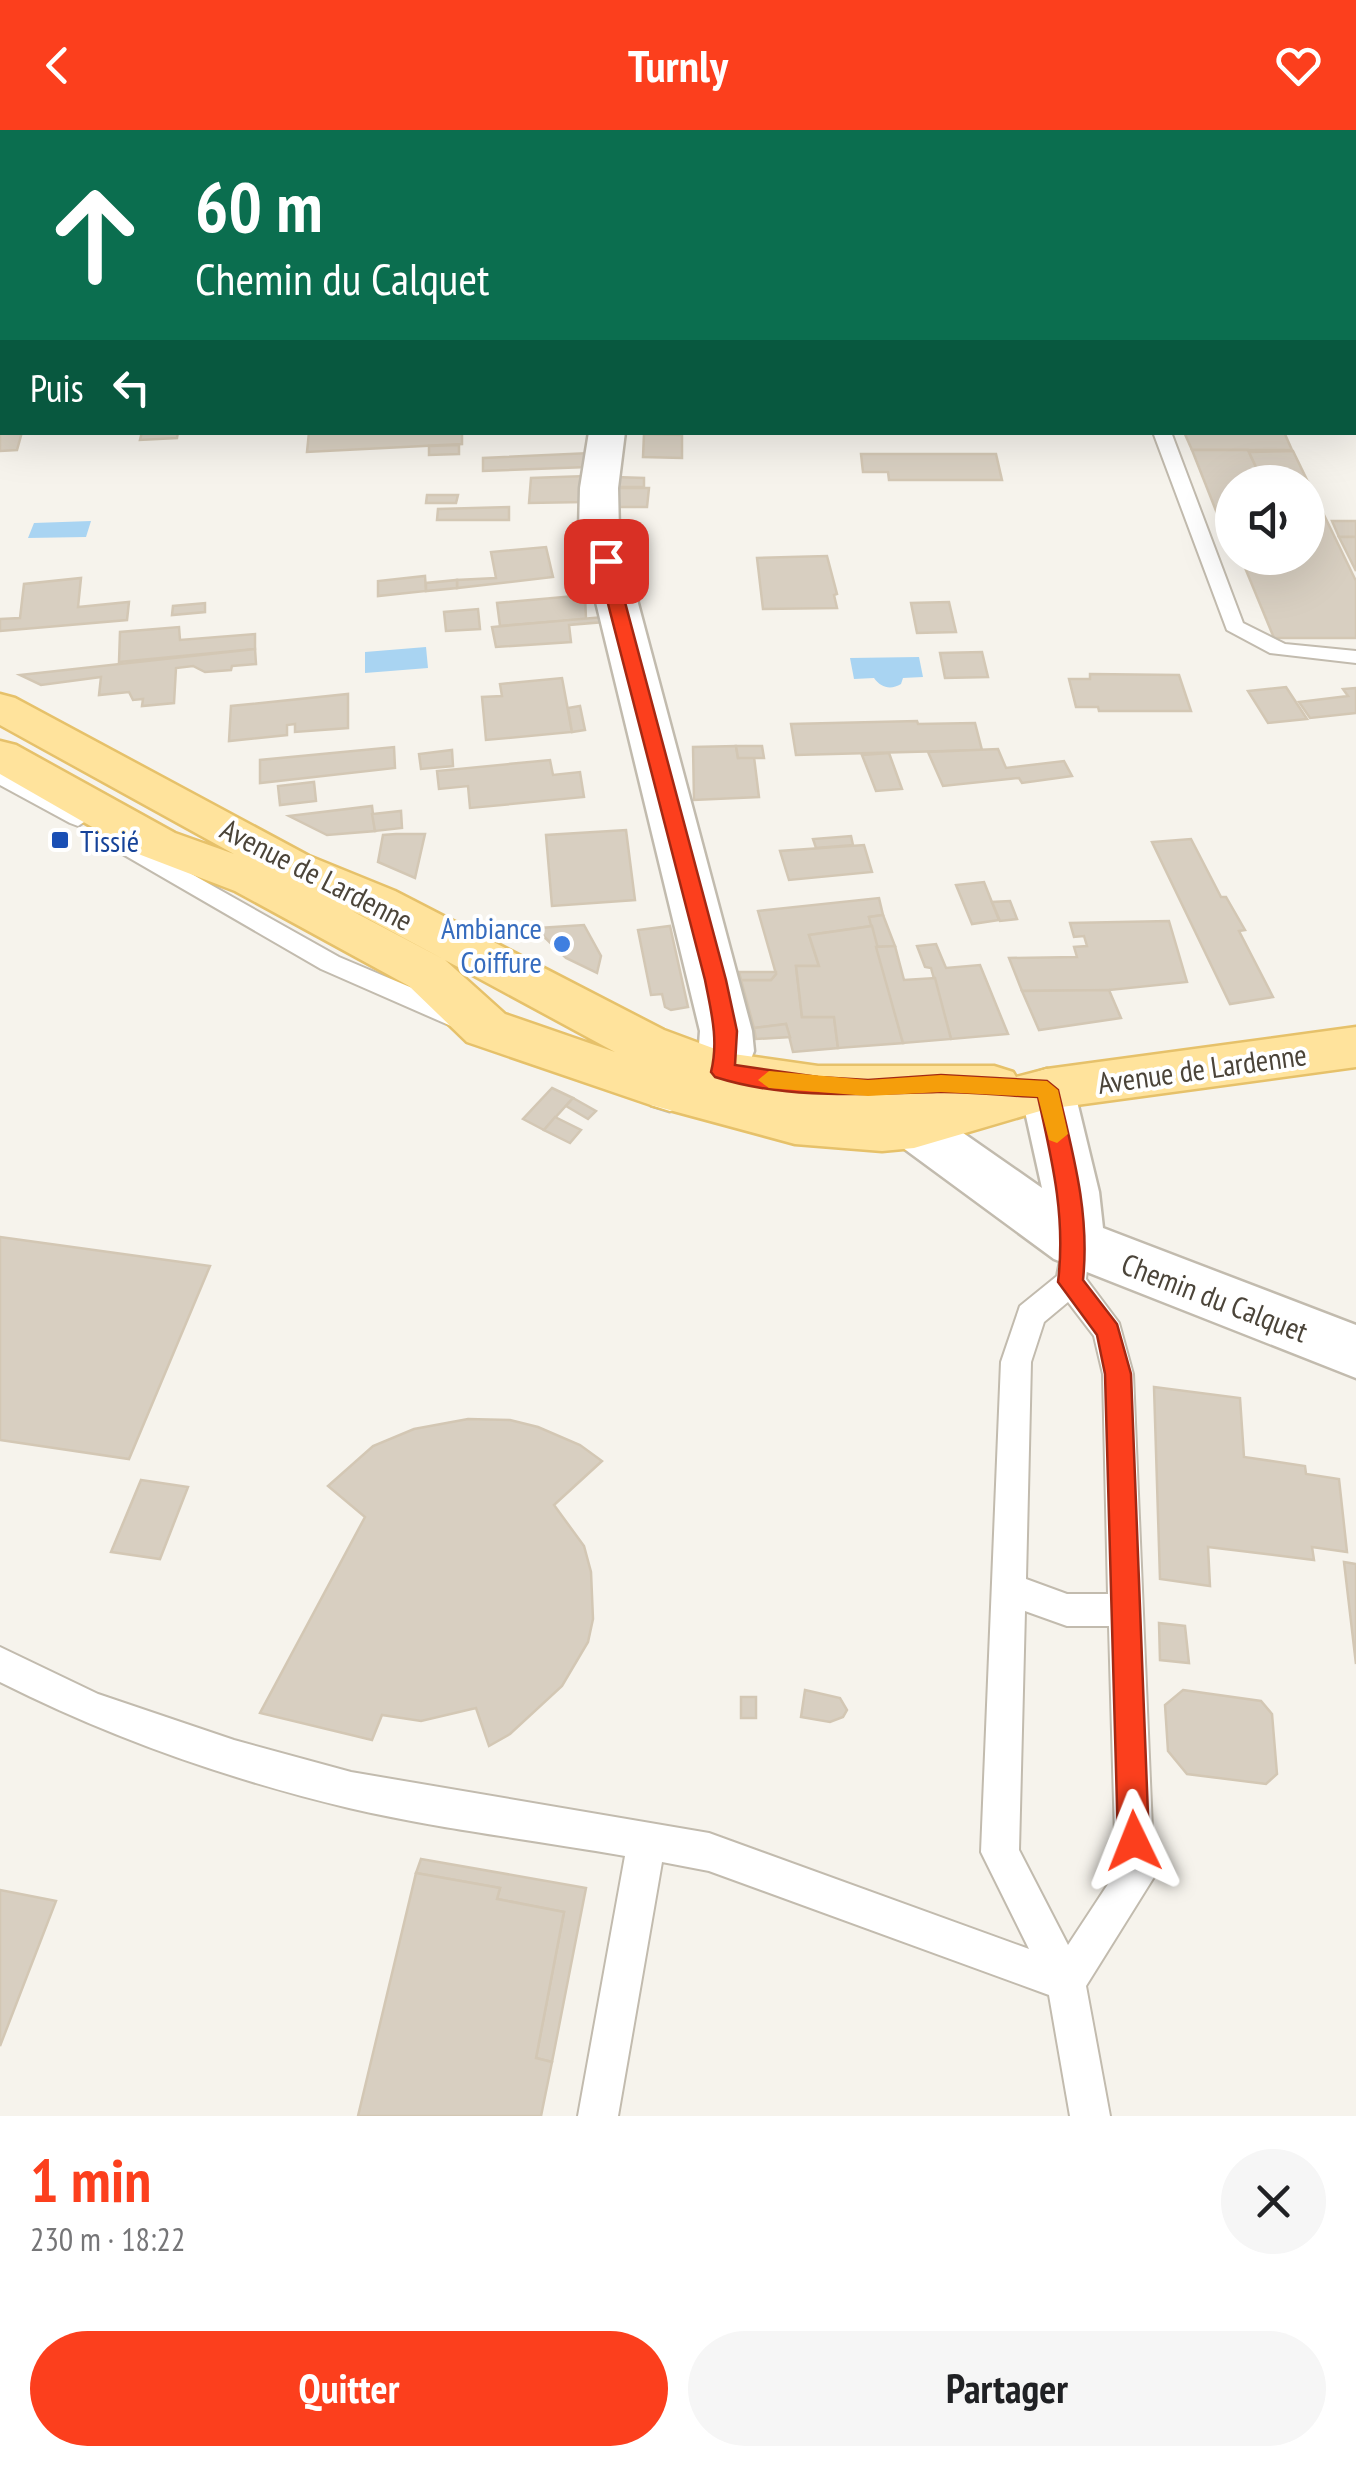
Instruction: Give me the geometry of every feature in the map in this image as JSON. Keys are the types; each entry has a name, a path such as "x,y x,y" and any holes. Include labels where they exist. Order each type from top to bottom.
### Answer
{"main road":[{"name":"Avenue de Lardenne","path":"0,707 292,867 378,903 645,1044 722,1072 818,1086 941,1084 1047,1090"},
{"name":"Avenue de Lardenne","path":"0,756 158,844 252,879 427,973 486,1028 670,1091 814,1126 882,1130 914,1127 1047,1090 1356,1047"}],"street":[{"path":"608,435 599,488 599,532 618,620 726,1031 722,1072 670,1091"},
{"path":"1047,1090 1071,1192 1073,1262"},
{"name":"Chemin du Calquet","path":"914,1127 1073,1262 1356,1352"}],"lane":[{"path":"1163,435 1234,626 1279,652 1356,657"},
{"name":"Avenue de Lardenne","path":"0,776 330,963 430,1009 486,1028"},
{"path":"1066,1982 1135,1876 1118,1374 1108,1332 1073,1262 1031,1315 1016,1362 1000,1852 1066,1982 1090,2116"},
{"path":"1008,1589 1067,1610 1126,1610"},
{"path":"0,1664 92,1709 234,1758 318,1781 709,1852 1066,1982"},
{"path":"598,2116 647,1840"}],"water":[{"path":"91,521 86,537 28,538 34,523"},
{"path":"426,647 428,668 365,673 365,652"},
{"path":"919,657 923,677 903,678 901,684 890,687 874,678 854,679 850,658"}],"building":[{"path":"0,435 21,435 17,450 0,451"},
{"path":"141,435 178,435 177,438 140,440"},
{"path":"309,435 462,435 462,444 307,452"},
{"path":"644,435 682,435 682,458 643,457"},
{"path":"1185,435 1285,435 1292,450 1192,450"},
{"path":"459,445 459,454 429,455 429,446"},
{"path":"1192,450 1248,450 1255,465 1215,465 1215,508"},
{"path":"1293,451 1300,465 1255,465 1249,452"},
{"path":"590,453 587,467 483,471 483,458"},
{"path":"861,454 996,454 1002,480 889,480 888,472 863,472"},
{"path":"586,476 584,502 529,503 531,478"},
{"path":"615,477 644,478 644,487 612,487"},
{"path":"612,488 649,488 647,507 615,507"},
{"path":"427,495 458,495 456,503 426,503"},
{"path":"509,507 509,520 437,520 438,509"},
{"path":"1325,517 1356,581 1356,638 1274,638 1248,575 1325,575"},
{"path":"1332,521 1356,521 1356,537 1339,537"},
{"path":"1339,537 1356,537 1356,571"},
{"path":"546,547 553,577 457,588 457,580 496,578 491,552"},
{"path":"827,556 837,608 763,609 757,558"},
{"path":"425,576 426,591 378,596 378,581"},
{"path":"81,578 78,607 129,602 127,620 0,631 0,619 20,618 24,584"},
{"path":"457,580 457,588 426,591 426,583"},
{"path":"585,595 586,619 500,626 497,603"},
{"path":"949,602 956,632 917,633 911,603"},
{"path":"205,603 205,612 172,615 173,606"},
{"path":"478,609 480,629 446,631 444,612"},
{"path":"603,617 604,622 569,625 571,642 496,647 492,627"},
{"path":"179,627 180,640 255,634 255,649 119,662 120,632"},
{"path":"255,649 256,664 205,672 193,666 176,668 174,703 142,706 143,699 133,700 129,692 99,695 101,677 41,685 20,675"},
{"path":"982,652 988,677 945,678 940,653"},
{"path":"1090,674 1179,675 1191,711 1099,711 1098,707 1076,707 1069,679 1090,679"},
{"path":"562,678 572,732 486,740 482,697 502,696 500,684"},
{"path":"1286,687 1307,719 1268,723 1248,691"},
{"path":"1356,688 1356,713 1310,718 1299,702 1348,696 1343,689"},
{"path":"348,694 348,728 295,732 295,724 287,725 287,735 229,741 231,706"},
{"path":"580,706 585,730 572,732 568,708"},
{"path":"975,723 982,750 796,755 791,724"},
{"path":"736,746 738,758 754,757 759,797 694,800 693,747"},
{"path":"736,746 762,746 764,758 738,758"},
{"path":"394,747 395,768 260,783 260,760"},
{"path":"998,749 1006,768 1064,761 1072,776 1022,783 1019,778 943,786 928,752"},
{"path":"452,750 453,766 421,769 419,754"},
{"path":"889,753 902,789 876,791 862,755"},
{"path":"550,760 553,775 580,772 584,797 470,808 468,786 439,789 437,771"},
{"path":"314,782 316,801 280,805 278,786"},
{"path":"372,806 375,831 327,835 289,816"},
{"path":"401,811 402,828 375,831 372,814"},
{"path":"626,830 635,900 552,906 546,835"},
{"path":"425,834 415,878 378,862 383,835"},
{"path":"851,836 853,845 816,848 813,839"},
{"path":"1191,839 1221,897 1226,897 1245,930 1239,931 1273,997 1230,1004 1152,842"},
{"path":"864,845 872,872 789,880 780,851"},
{"path":"984,882 999,920 972,924 956,885"},
{"path":"879,898 883,915 869,917 872,926 809,935 819,966 796,966 802,1017 834,1017 838,1048 793,1052 786,1024 754,1028 741,980 771,980 776,974 758,911"},
{"path":"1010,901 1017,919 1000,921 992,902"},
{"path":"883,915 895,946 876,947 869,917"},
{"path":"1169,921 1187,982 1109,990 1022,991 1009,958 1077,957 1074,947 1087,946 1084,936 1074,937 1070,923"},
{"path":"584,925 601,956 597,973 566,958 539,932 539,928"},
{"path":"670,926 688,1007 671,1010 665,1007 662,994 651,995 638,930"},
{"path":"872,926 903,1043 838,1048 834,1017 802,1017 796,966 819,966 809,935"},
{"path":"936,944 946,968 980,965 1008,1034 951,1039 931,968 925,967 917,946"},
{"path":"895,946 904,980 935,978 951,1039 903,1043 876,947"},
{"path":"739,972 776,974 771,980 741,980"},
{"path":"1109,990 1121,1018 1039,1030 1022,991"},
{"path":"786,1024 790,1037 756,1039 754,1028"},
{"path":"552,1088 573,1098 544,1130 523,1119"},
{"path":"573,1098 596,1111 588,1119 566,1106"},
{"path":"555,1117 581,1130 570,1143 544,1130"},
{"path":"0,1237 210,1266 129,1459 0,1440"},
{"path":"1154,1387 1240,1398 1244,1457 1305,1466 1306,1474 1339,1479 1347,1552 1312,1547 1314,1560 1208,1547 1210,1586 1160,1579"},
{"path":"468,1419 510,1420 538,1427 580,1445 602,1461 554,1505 584,1546 591,1572 593,1619 588,1642 562,1686 510,1734 489,1746 476,1708 421,1721 382,1715 372,1740 260,1713 365,1517 328,1486 373,1446 414,1429"},
{"path":"141,1480 188,1487 160,1559 111,1552"},
{"path":"1344,1562 1356,1564 1356,1664"},
{"path":"1159,1623 1185,1626 1189,1663 1160,1660"},
{"path":"805,1690 840,1698 847,1710 843,1717 830,1722 801,1717"},
{"path":"1183,1690 1261,1701 1272,1714 1277,1774 1266,1784 1187,1774 1168,1751 1165,1705"},
{"path":"741,1697 756,1697 756,1718 741,1718"},
{"path":"421,1859 586,1888 552,2062 536,2058 564,1912 497,1899 500,1888 416,1873"},
{"path":"416,1873 500,1888 497,1899 564,1912 536,2058 552,2062 541,2116 358,2116"},
{"path":"0,1890 56,1901 0,2046"}],"slow traffic":[{"path":"769,1080 868,1088 941,1084 1047,1090 1057,1134"}],"place":[{"name":"Tissié","path":"60,840"},
{"name":"Ambiance Coiffure","path":"562,944"}],"route":[{"path":"606,561 618,620 715,980 726,1031 722,1072 818,1086 941,1084 1047,1090 1071,1192 1075,1242 1070,1282 1108,1332 1118,1374 1134,1841"}]}
